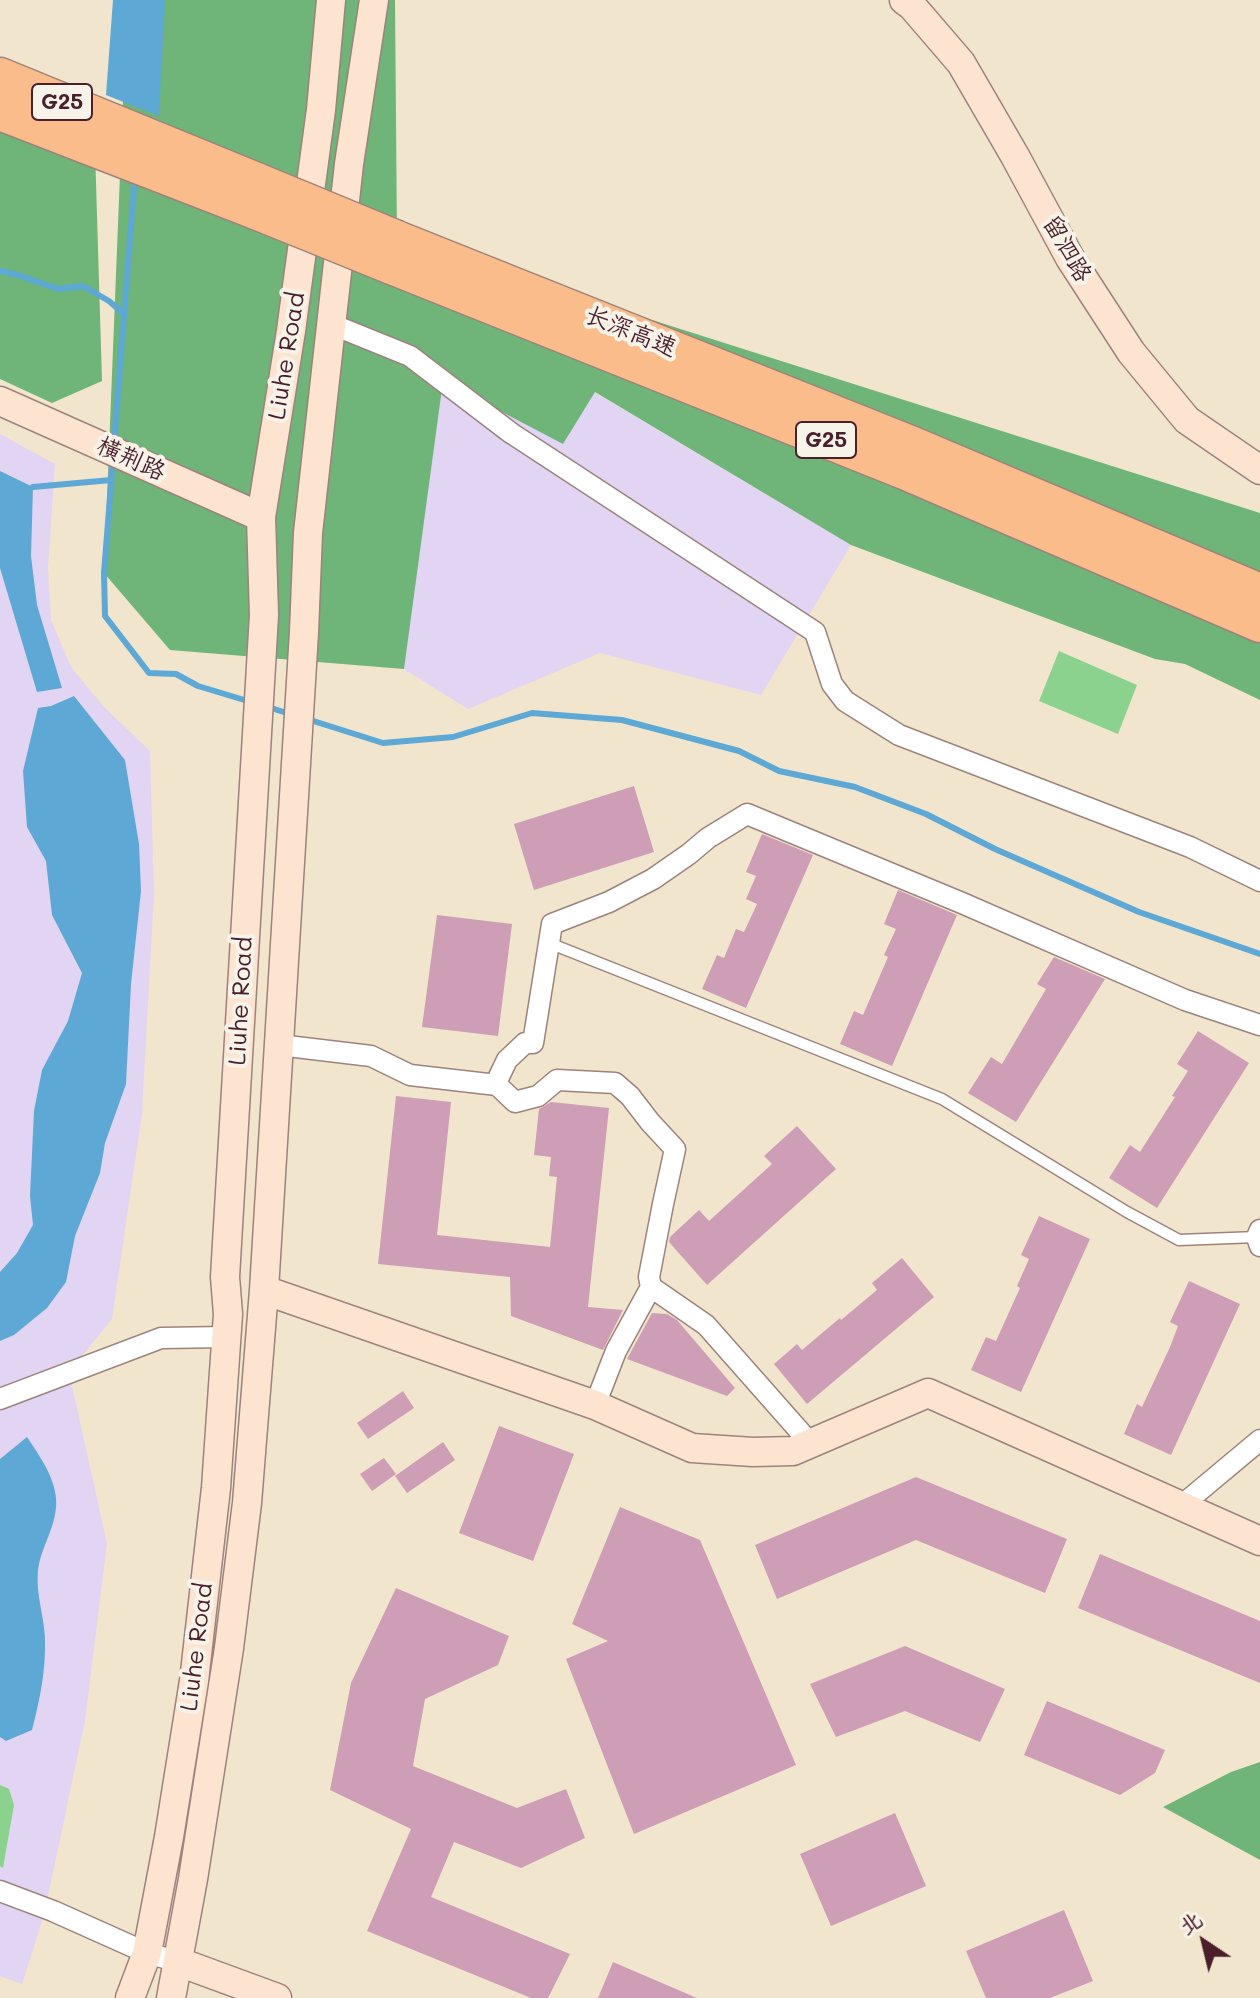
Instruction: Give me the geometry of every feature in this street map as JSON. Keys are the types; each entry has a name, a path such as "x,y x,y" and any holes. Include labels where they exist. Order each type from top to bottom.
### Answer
{"highway":[{"name":"长深高速","path":"0,76 136,148 393,252 1260,624"},
{"name":"长深高速","path":"0,112 136,148"},
{"name":"长深高速","path":"393,252 913,445 1260,592"}],"main road":[{"name":"Liuhe Road","path":"130,1998 147,1953 169,1837 194,1681 216,1488 228,1314 225,1277 264,615 261,517 291,331 321,110 331,0"},
{"name":"Liuhe Road","path":"171,1998 229,1648 247,1503 264,1290 308,533 349,164 374,0"},
{"name":"留泗路","path":"904,0 961,63 1070,258 1131,352 1187,420 1259,467"},
{"name":"横荆路","path":"0,401 261,517"},
{"path":"264,1290 595,1405 692,1448 793,1451 928,1393 1260,1541"},
{"path":"179,1962 277,1998"}],"street":[{"path":"331,324 410,356 511,433 815,632 832,684 845,701 899,735 1190,847 1260,881"},
{"path":"495,1085 507,1060 525,1043 533,1043 552,924 609,902 653,879 708,838 747,814 1185,1000 1260,1025"},
{"path":"279,1045 371,1056 410,1075 495,1085 515,1102 538,1096 557,1080 615,1083 630,1096 675,1149 649,1277 651,1287 616,1351 595,1405"},
{"path":"651,1287 706,1325 811,1444"},
{"path":"0,1399 161,1338 226,1337"},
{"path":"1181,1506 1260,1440"},
{"path":"0,1891 147,1953 179,1962"}],"lane":[{"path":"549,943 942,1099 1127,1212 1179,1240 1259,1238"}],"shaded area":[{"path":"435,367 594,392 851,545 761,695 600,653 468,709 404,669"},
{"path":"0,434 55,464 48,567 51,620 71,667 103,706 150,751 154,894 142,1114 112,1319 69,1372 107,1543 85,1721 44,1915 22,1984 0,1976"}],"green space":[{"path":"127,0 395,0 397,239 1260,513 1260,700 1185,664 1155,659 851,545 595,392 563,444 443,381 404,669 170,650 104,573"},
{"path":"0,100 95,149 102,381 52,403 0,379"},
{"path":"1059,651 1137,685 1118,734 1039,701"},
{"path":"1260,1762 1260,1860 1163,1807 1231,1772"},
{"path":"0,1785 9,1789 14,1805 3,1868 0,1866"}],"water":[{"path":"113,0 165,0 159,116 106,95"},
{"path":"0,471 33,487 31,556 37,605 62,688 37,692 0,568"},
{"path":"74,696 125,760 139,844 141,891 131,984 126,1084 105,1143 100,1173 75,1236 66,1282 47,1308 14,1335 0,1341 0,1272 17,1253 33,1225 30,1196 34,1111 42,1070 68,1021 82,973 52,915 46,861 27,827 23,771 38,708"},
{"path":"27,1437 49,1474 55,1490 56,1507 38,1573 45,1650 38,1707 32,1730 6,1741 0,1737 0,1459"}],"building":[{"path":"634,786 654,852 534,890 514,824"},
{"path":"762,834 813,855 746,1008 702,989 717,955 724,958 736,929 744,932 757,904 746,899 756,876 746,872"},
{"path":"898,890 957,915 892,1066 840,1044 854,1011 863,1015 888,957 884,955 896,929 884,924"},
{"path":"437,915 512,924 498,1036 422,1027"},
{"path":"1054,957 1105,979 1016,1122 968,1093 991,1057 1002,1064 1046,989 1037,984"},
{"path":"1198,1031 1249,1063 1157,1208 1109,1178 1130,1145 1140,1152 1175,1097 1172,1096 1188,1071 1177,1064"},
{"path":"396,1096 451,1102 437,1235 550,1247 557,1177 549,1176 551,1157 534,1155 539,1109 551,1102 609,1108 588,1307 623,1310 603,1350 511,1316 510,1277 378,1264"},
{"path":"797,1126 836,1169 707,1285 669,1242 670,1237 699,1210 709,1221 772,1164 764,1156"},
{"path":"1039,1216 1090,1239 1021,1392 971,1370 986,1337 996,1341 1020,1288 1017,1286 1029,1259 1021,1255"},
{"path":"902,1258 934,1297 807,1404 774,1364 797,1344 802,1350 841,1320 877,1290 872,1283"},
{"path":"1189,1281 1240,1304 1171,1455 1124,1434 1137,1404 1142,1407 1170,1347 1178,1326 1170,1322"},
{"path":"652,1313 667,1314 677,1320 735,1388 727,1396 627,1359"},
{"path":"403,1391 414,1408 368,1439 357,1423"},
{"path":"499,1426 574,1454 533,1561 459,1533"},
{"path":"443,1442 455,1460 407,1493 395,1476"},
{"path":"384,1458 396,1474 372,1491 360,1474"},
{"path":"916,1477 1067,1539 1045,1593 916,1540 777,1599 755,1545"},
{"path":"620,1507 700,1540 796,1765 634,1834 566,1659 608,1641 572,1624"},
{"path":"1100,1554 1260,1621 1260,1683 1078,1608"},
{"path":"396,1588 509,1636 498,1665 425,1699 413,1766 517,1808 566,1789 585,1838 521,1868 454,1842 431,1897 570,1954 548,1998 531,1998 367,1931 411,1829 330,1790 351,1683"},
{"path":"905,1646 1005,1689 980,1742 905,1711 836,1737 810,1684"},
{"path":"1047,1701 1165,1750 1155,1773 1120,1795 1024,1755"},
{"path":"895,1813 926,1886 831,1926 800,1854"},
{"path":"1064,1910 1093,1981 1050,1998 986,1998 966,1951"},
{"path":"613,1962 697,1998 598,1998"}],"waterway":[{"path":"114,443 135,175"},
{"path":"0,271 58,289 83,286 109,301 125,315"},
{"path":"113,459 104,573 105,616 149,673 176,674 198,686 251,702"},
{"path":"33,487 111,480"},
{"path":"265,706 293,715"},
{"path":"307,719 383,743 453,737 532,713 622,720 739,751 779,771 855,787 926,814 995,849 1139,912 1260,954"}]}
